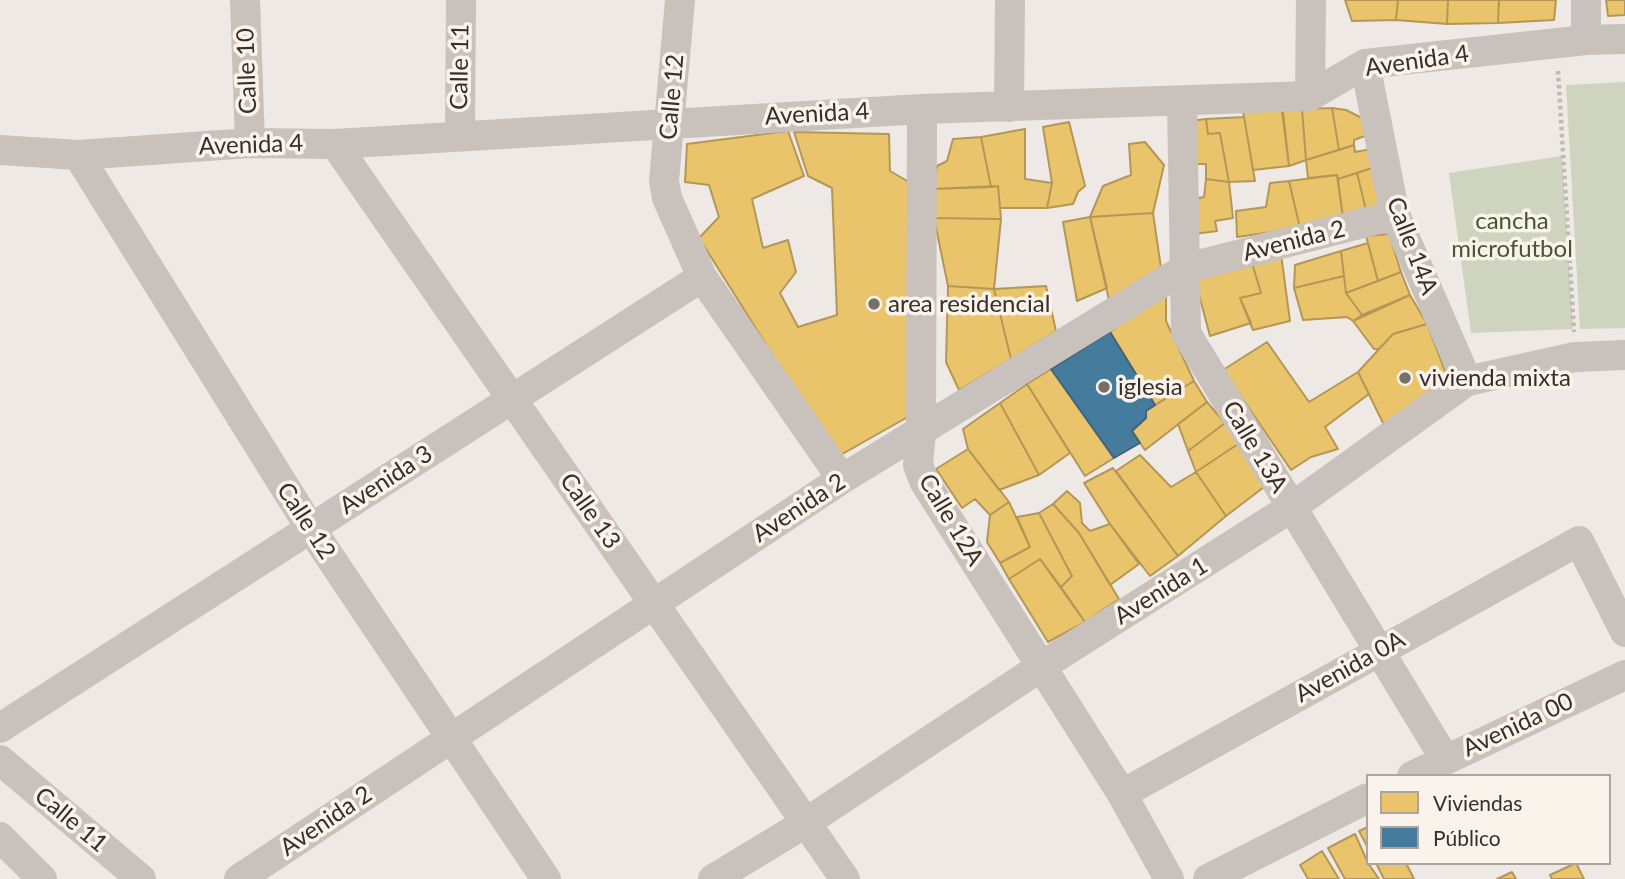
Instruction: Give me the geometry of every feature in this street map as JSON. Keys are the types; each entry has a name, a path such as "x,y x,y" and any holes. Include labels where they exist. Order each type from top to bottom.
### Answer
{"street":[{"name":"Calle 10","path":"245,0 250,143"},
{"name":"Calle 11","path":"460,135 461,0"},
{"name":"Calle 12","path":"680,0 664,181 667,198 702,277 842,479"},
{"path":"1009,107 1010,0"},
{"path":"1310,96 1311,0"},
{"path":"1586,0 1586,40"},
{"name":"Avenida 4","path":"0,150 78,155 250,143 335,144 922,109 1310,96 1364,64 1586,40 1625,39"},
{"name":"Calle 14A","path":"1364,64 1395,215 1467,381"},
{"name":"Calle 13A","path":"1182,101 1186,333 1445,759"},
{"name":"Calle 12A","path":"922,109 921,432 918,465 924,481 1122,794 1169,879"},
{"name":"Calle 13","path":"335,144 804,824 845,879"},
{"name":"Calle 12","path":"78,155 311,529 546,879"},
{"name":"Avenida 2","path":"239,879 842,479 1186,268 1395,215"},
{"name":"Avenida 3","path":"0,728 702,277"},
{"name":"Avenida 1","path":"713,879 804,824 1042,666 1292,507 1467,381 1575,357 1625,355"},
{"name":"Avenida 0A","path":"1122,794 1579,541 1625,632"},
{"name":"Avenida 00","path":"1416,774 1625,675"},
{"name":"Calle 11","path":"0,760 141,879"},
{"path":"1208,879 1366,799"},
{"path":"0,837 41,879"}],"path":[{"path":"1556,44 1575,357"}],"green space":[{"path":"1625,82 1625,328 1580,329 1566,85"},
{"name":"cancha microfutbol","path":"1562,156 1573,329 1471,333 1449,173"}],"building: Viviendas":[{"path":"1345,0 1398,0 1396,20 1352,21"},
{"path":"1398,0 1448,0 1447,24 1396,20"},
{"path":"1448,0 1499,0 1498,23 1447,24"},
{"path":"1499,0 1556,0 1554,20 1498,23"},
{"path":"1606,0 1625,0 1625,15 1608,16"},
{"path":"1282,103 1289,166 1253,170 1243,111"},
{"path":"1332,108 1346,110 1368,121 1370,134 1354,140 1354,145 1339,150"},
{"path":"1332,108 1339,150 1306,160 1302,109"},
{"path":"1302,109 1306,160 1289,166 1282,111"},
{"path":"1244,117 1255,181 1229,182 1220,133 1208,134 1206,119"},
{"path":"1206,119 1208,134 1220,133 1229,182 1206,179 1206,164 1193,164 1190,121"},
{"path":"1069,122 1085,186 1078,192 1073,204 1047,208 1052,183 1043,127"},
{"path":"1025,129 1025,179 1052,183 1047,208 1000,208 998,186 991,187 981,137"},
{"name":"area residencial","path":"788,131 804,176 752,199 763,248 788,240 796,272 780,293 798,327 837,315 832,188 808,176 794,132 889,134 890,171 909,182 913,414 837,457 699,238 719,217 709,185 685,182 687,144"},
{"path":"981,137 991,187 932,189 937,166 947,161 953,139"},
{"path":"1145,142 1164,165 1153,213 1090,217 1103,186 1131,175 1129,144"},
{"path":"1354,145 1355,152 1371,149 1375,167 1338,179 1337,175 1308,178 1306,160"},
{"path":"1375,167 1381,206 1366,210 1357,173"},
{"path":"1357,173 1366,210 1343,218 1338,179"},
{"path":"1337,175 1343,218 1300,228 1289,181"},
{"path":"1206,179 1229,182 1233,218 1215,221 1217,231 1194,234 1188,200 1204,197"},
{"path":"1289,181 1300,228 1237,237 1236,211 1266,207 1270,183"},
{"path":"998,186 1001,219 934,218 932,189"},
{"path":"1153,213 1161,268 1109,300 1090,217"},
{"path":"1090,217 1107,288 1077,301 1063,222"},
{"path":"934,218 1001,219 994,289 948,286"},
{"path":"1389,234 1401,272 1378,281 1366,236"},
{"path":"1368,243 1378,281 1346,293 1341,251"},
{"path":"1341,251 1344,276 1294,288 1295,265"},
{"path":"1281,254 1290,321 1253,330 1240,298 1261,293 1252,263"},
{"path":"1252,263 1261,293 1240,298 1251,323 1210,336 1194,276"},
{"path":"1401,272 1410,295 1362,315 1346,293"},
{"path":"1344,276 1346,293 1362,315 1353,321 1347,317 1303,320 1294,288"},
{"path":"948,286 994,289 1011,359 959,390 946,362"},
{"path":"1046,286 1056,331 1011,359 994,289"},
{"path":"1166,291 1166,321 1194,381 1155,405 1110,332"},
{"path":"1410,295 1427,324 1393,334 1379,349 1374,349 1353,321"},
{"name":"vivienda mixta","path":"1427,324 1450,384 1385,427 1358,372 1393,334"},
{"path":"1267,342 1309,402 1358,372 1369,394 1325,427 1338,449 1311,457 1291,470 1223,370"},
{"path":"1051,369 1114,458 1085,476 1027,384"},
{"path":"1194,381 1207,402 1145,450 1132,431 1146,418 1146,411"},
{"path":"1027,384 1070,453 1039,475 1000,403"},
{"path":"1207,402 1225,423 1188,451 1178,424"},
{"path":"1000,403 1039,475 999,490 968,449 963,429"},
{"path":"1225,423 1241,442 1196,472 1188,451"},
{"path":"1241,442 1268,484 1226,516 1196,472"},
{"path":"968,449 1009,502 990,515 975,499 962,508 936,469"},
{"path":"1140,455 1171,487 1196,472 1226,516 1178,556 1116,471"},
{"path":"1113,468 1178,556 1150,576 1110,524 1084,483"},
{"path":"1067,491 1080,503 1082,523 1090,531 1110,524 1139,564 1110,585 1079,533 1053,504"},
{"path":"1009,502 1030,547 1000,563 987,542 990,515"},
{"path":"1053,504 1079,533 1119,599 1085,622 1061,587 1072,576 1039,513"},
{"path":"1039,513 1072,576 1061,587 1040,559 1009,579 1000,563 1030,547 1017,517"},
{"path":"1040,559 1085,622 1048,642 1009,579"},
{"path":"1366,828 1366,844 1359,831"},
{"path":"1355,834 1366,859 1366,865 1369,865 1379,879 1345,879 1328,848"},
{"path":"1322,851 1339,879 1308,879 1300,865"},
{"path":"1377,865 1407,865 1414,879 1384,879"},
{"path":"1577,865 1584,879 1552,879 1550,875"},
{"path":"1512,872 1516,879 1497,879"}],"building: Público":[{"name":"iglesia","path":"1110,332 1155,405 1146,411 1146,418 1132,431 1140,443 1114,458 1051,369"}],"place":[{"name":"area residencial","path":"874,304"},
{"name":"vivienda mixta","path":"1405,378"},
{"name":"iglesia","path":"1104,387"}]}
